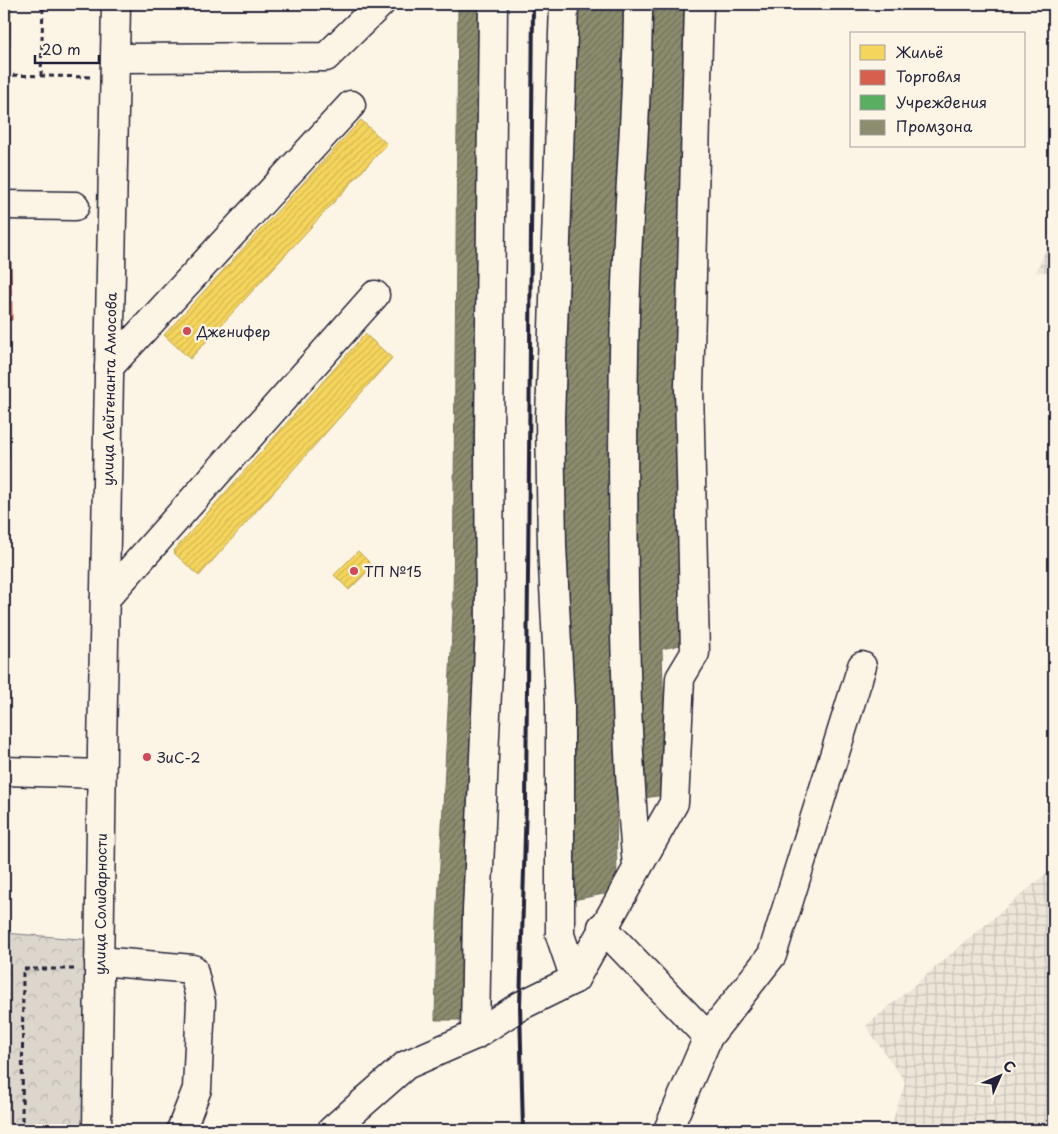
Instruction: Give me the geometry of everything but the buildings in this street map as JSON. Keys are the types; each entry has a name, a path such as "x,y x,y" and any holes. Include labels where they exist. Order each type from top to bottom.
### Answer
{"street":[{"name":"улица Лейтенанта Амосова","path":"101,774 116,4"},
{"path":"115,68 326,57 380,4"},
{"path":"475,1035 477,911 490,626 488,435 493,4"},
{"path":"564,4 550,418 552,546 560,702 560,935 575,979"},
{"path":"636,866 625,658 622,461 626,285 638,79 638,4"},
{"path":"332,1130 406,1066 475,1035 520,1006 575,979 636,866 674,803 680,678 696,653 689,388 700,4"},
{"path":"109,367 350,105"},
{"path":"4,205 75,206"},
{"path":"105,598 376,295"},
{"path":"668,1130 708,1037 772,955 862,666"},
{"path":"4,771 101,774"},
{"name":"улица Солидарности","path":"97,1130 101,774"},
{"path":"602,927 708,1037"},
{"path":"99,965 193,969 201,1002 197,1089 181,1130"}],"path":[{"path":"41,76 43,4"},
{"path":"4,75 41,76 115,68"},
{"path":"22,1130 24,969 99,965"}],"shaded area":[{"path":"1054,231 1054,272 1036,272"},
{"path":"1054,867 1054,1130 890,1130 905,1082 866,1026"}],"green space":[{"path":"4,933 92,940 88,1130 4,1130"}],"railway":[{"path":"523,1130 520,1006 526,802 533,4"}],"place":[{"name":"Дженифер","path":"187,331"},
{"name":"ТП №15","path":"354,571"},
{"name":"ЗиС-2","path":"147,757"}]}
